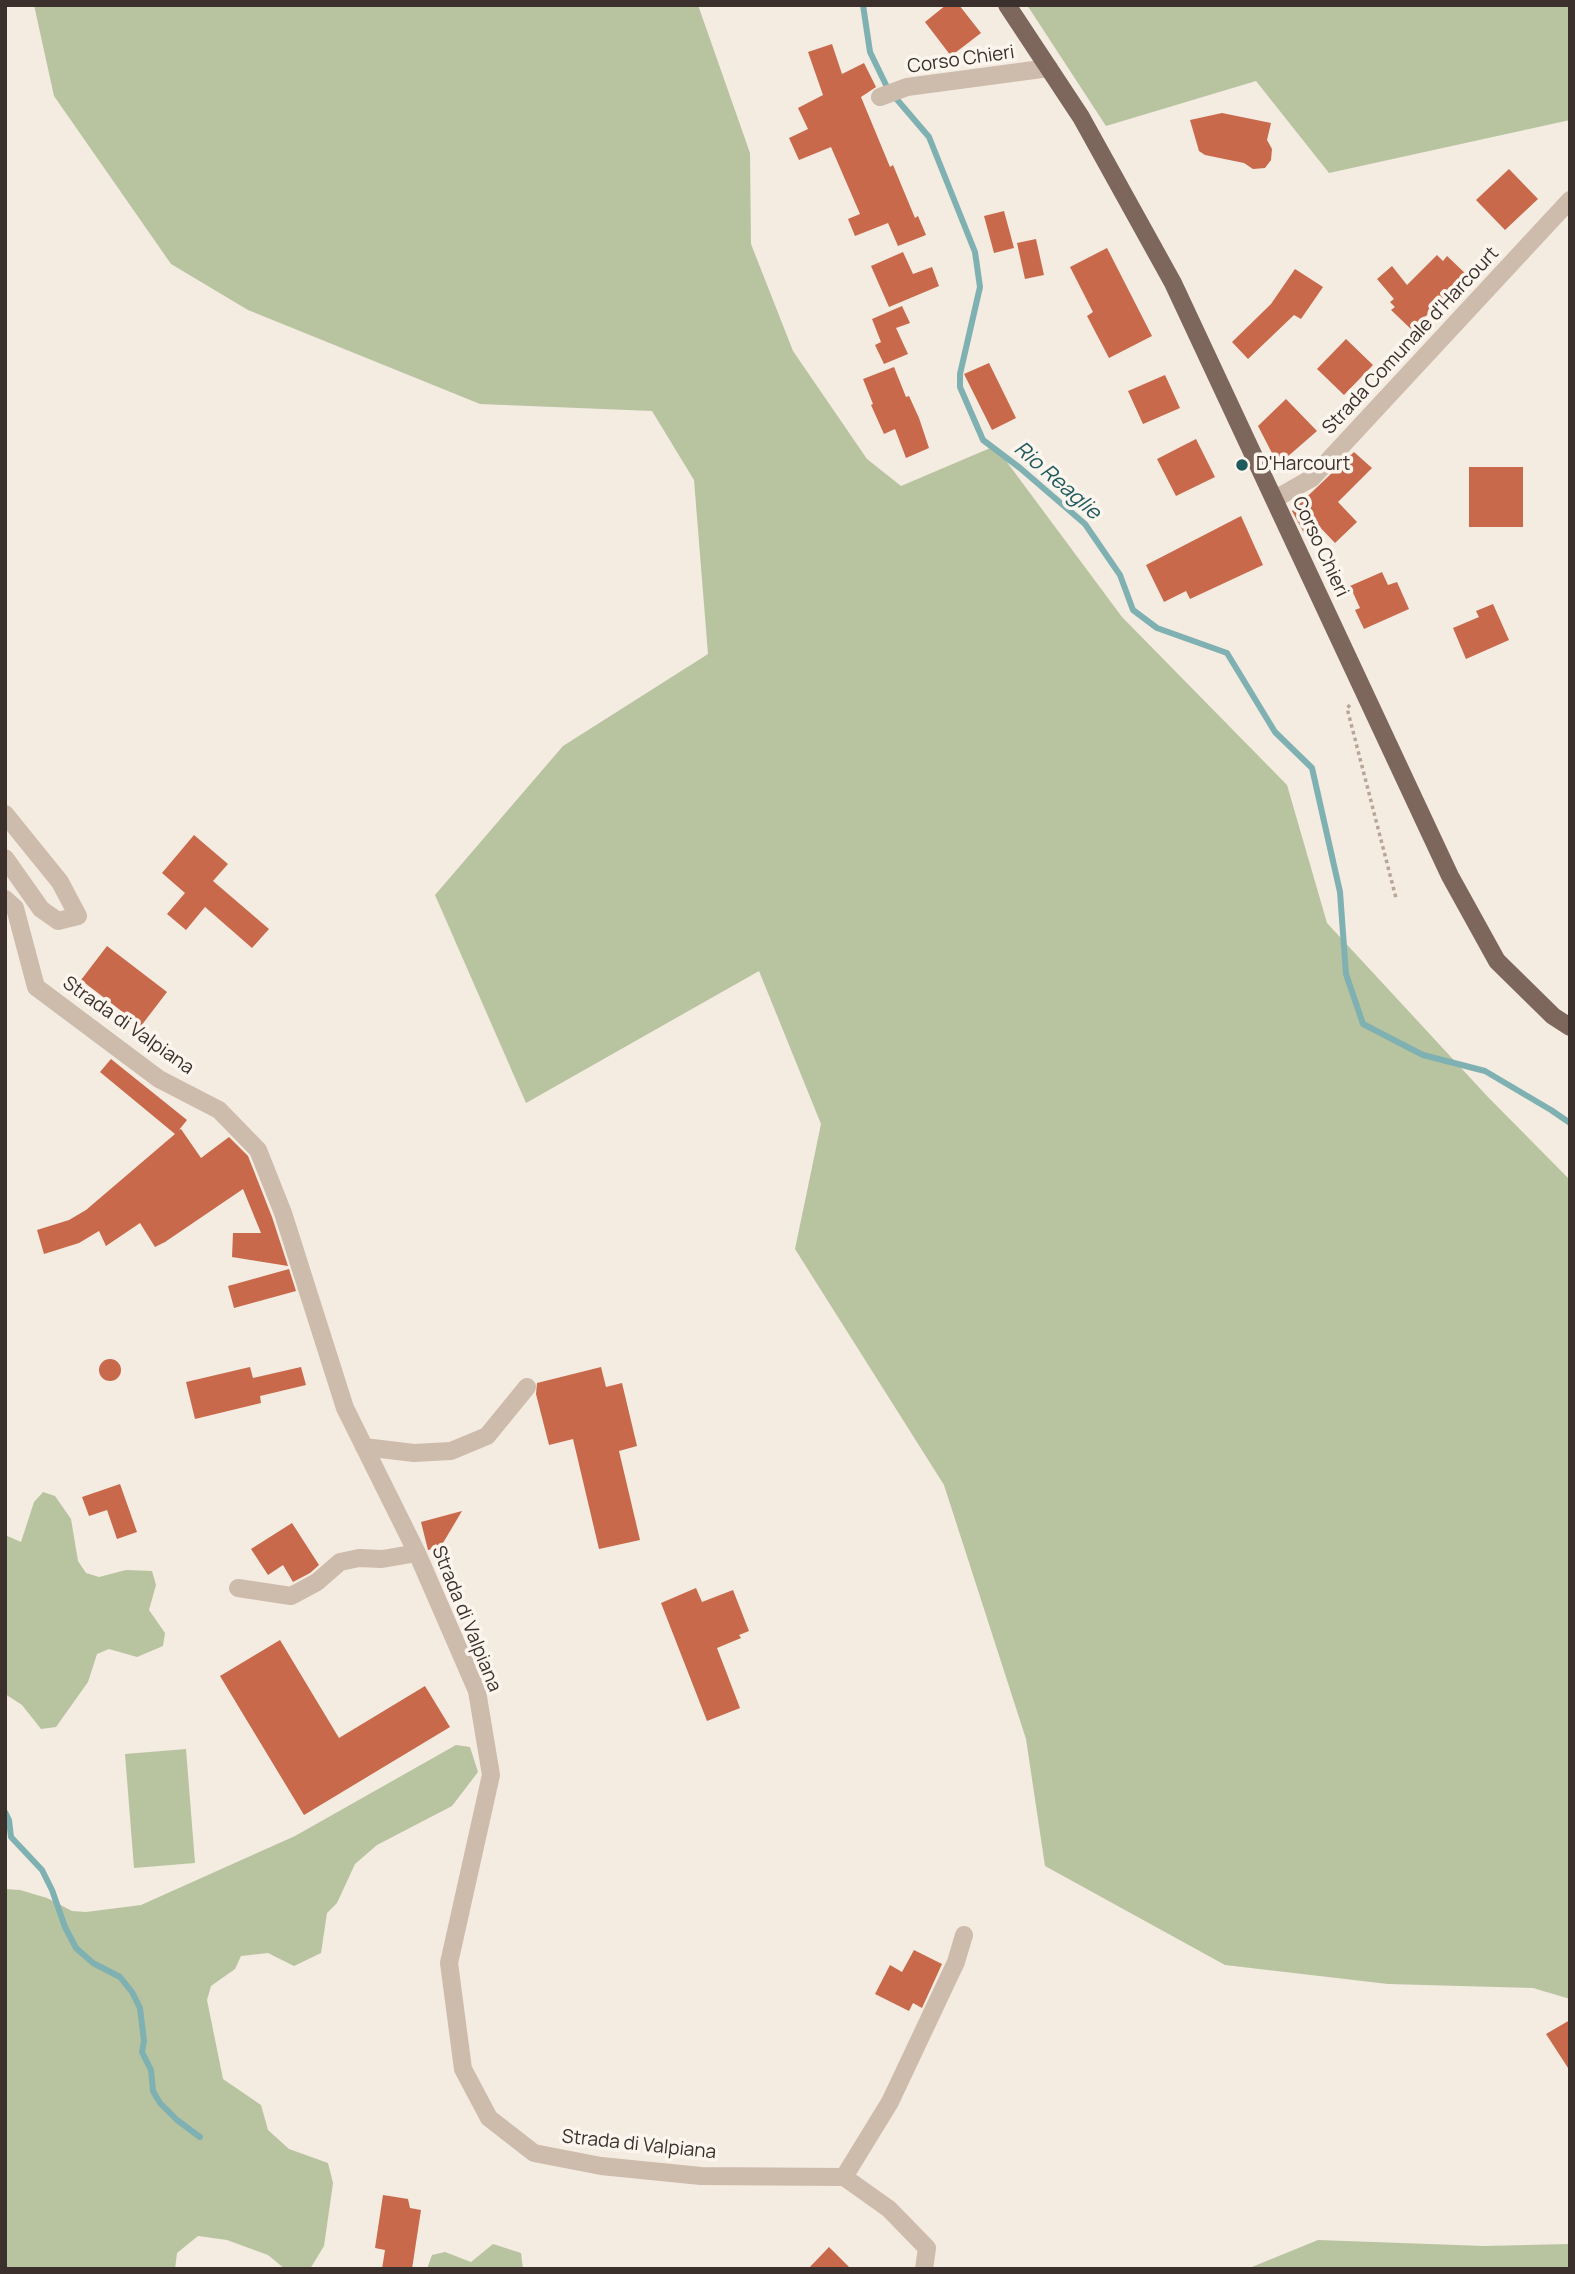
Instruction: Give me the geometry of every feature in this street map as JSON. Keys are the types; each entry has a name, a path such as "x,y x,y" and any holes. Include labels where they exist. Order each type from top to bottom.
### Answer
{"main road":[{"name":"Corso Chieri","path":"1007,5 1081,117 1173,283 1450,876 1497,961 1553,1016 1570,1027"}],"street":[{"name":"Corso Chieri","path":"880,97 907,88 1049,68"},
{"name":"Strada Comunale d'Harcourt","path":"1275,499 1312,478 1570,200"},
{"path":"5,814 60,881 78,916 58,922 41,909 5,858"},
{"name":"Strada di Valpiana","path":"5,899 15,908 36,986 159,1079 219,1110 258,1150 283,1213 345,1408 417,1553 477,1691 491,1774 449,1963 463,2069 489,2119 534,2153 601,2166 701,2176 844,2177"},
{"path":"364,1447 414,1453 451,1451 487,1436 527,1387"},
{"path":"238,1588 291,1596 317,1582 340,1562 417,1553"},
{"path":"924,2269 928,2248 889,2210 844,2177 890,2102 956,1962 964,1935"}],"path":[{"path":"1347,708 1396,898"}],"green space":[{"path":"34,5 698,5 750,153 751,244 793,351 867,459 901,486 995,446 1122,617 1287,785 1327,923 1487,1096 1570,1180 1570,1999 1533,1988 1388,1984 1225,1965 1045,1866 1026,1739 944,1485 795,1249 821,1124 759,971 526,1103 435,895 563,746 708,654 694,480 652,411 480,404 248,310 171,264 54,96"},
{"path":"1027,5 1570,5 1570,120 1329,173 1256,81 1106,126"},
{"path":"43,1492 55,1496 71,1519 78,1561 86,1573 99,1577 126,1570 152,1571 156,1585 149,1610 165,1633 163,1646 137,1657 109,1649 97,1654 88,1682 56,1727 41,1729 22,1705 5,1694 5,1535 21,1542 34,1502"},
{"path":"456,1745 470,1747 478,1772 452,1806 377,1845 355,1864 337,1903 327,1913 321,1953 294,1966 268,1953 241,1956 235,1969 211,1986 207,2000 223,2079 261,2105 268,2130 289,2149 328,2163 333,2183 324,2246 310,2269 285,2269 268,2255 227,2240 198,2236 177,2253 175,2269 5,2269 5,1889 20,1890 47,1898 72,1911 86,1912 141,1905 295,1836"},
{"path":"186,1749 195,1863 134,1868 125,1754"},
{"path":"1318,2240 1484,2246 1570,2244 1570,2269 1247,2269"},
{"path":"493,2244 521,2253 523,2269 427,2269 432,2255 445,2252 471,2262"}],"building":[{"path":"946,5 959,5 981,33 951,56 925,22"},
{"path":"832,44 842,74 864,63 876,87 861,97 890,167 893,165 915,218 918,216 926,235 898,246 888,223 855,236 848,219 860,214 831,147 799,160 789,138 808,129 798,108 823,95 808,52"},
{"path":"1222,113 1271,123 1267,140 1272,149 1271,160 1265,168 1253,169 1244,163 1205,155 1199,151 1190,120"},
{"path":"1509,169 1538,199 1505,230 1476,200"},
{"path":"1004,211 1014,248 994,253 984,216"},
{"path":"1036,239 1044,275 1025,279 1017,243"},
{"path":"1107,248 1152,336 1109,358 1087,316 1093,312 1070,267"},
{"path":"903,252 913,274 932,267 939,286 889,307 871,266"},
{"path":"1437,255 1443,261 1447,256 1467,275 1412,330 1391,310 1395,307 1390,302 1394,299 1377,279 1392,266 1407,285"},
{"path":"1295,269 1323,287 1301,319 1294,315 1248,359 1232,342 1271,304"},
{"path":"902,306 910,323 896,328 908,354 884,364 875,345 881,342 872,319"},
{"path":"1346,339 1373,365 1344,395 1317,369"},
{"path":"989,363 1016,418 992,430 964,374"},
{"path":"894,367 906,397 909,396 919,418 929,448 906,458 895,429 884,434 863,379"},
{"path":"1165,375 1180,408 1143,424 1128,391"},
{"path":"1286,399 1317,431 1286,458 1273,455 1258,426"},
{"path":"1196,439 1215,477 1176,496 1157,459"},
{"path":"1354,452 1372,468 1338,502 1357,522 1335,543 1316,523 1304,533 1292,511"},
{"path":"1469,467 1523,467 1523,527 1469,527"},
{"path":"1241,516 1263,565 1190,599 1186,591 1164,602 1146,565"},
{"path":"1382,572 1388,585 1397,582 1409,609 1364,629 1355,610 1360,608 1350,586"},
{"path":"1493,604 1509,640 1466,659 1453,628 1479,617 1476,611"},
{"path":"194,835 228,864 213,881 269,929 252,948 205,907 186,930 167,914 185,893 162,873"},
{"path":"107,946 167,992 141,1026 81,980"},
{"path":"111,1059 187,1120 179,1130 181,1129 201,1158 229,1137 248,1156 288,1266 232,1257 233,1233 261,1233 243,1189 155,1247 140,1223 106,1246 99,1231 79,1243 44,1254 37,1230 69,1220 86,1210 175,1134 100,1072"},
{"path":"289,1269 296,1291 234,1308 228,1286"},
{"path":"110,1359 118,1362 121,1370 118,1378 110,1381 102,1378 99,1370 102,1362"},
{"path":"250,1367 253,1378 301,1367 306,1385 260,1396 261,1403 195,1419 186,1382"},
{"path":"601,1367 606,1387 622,1383 637,1446 619,1451 640,1540 599,1549 573,1439 549,1445 536,1394 537,1383"},
{"path":"120,1484 137,1532 117,1539 107,1510 89,1516 82,1497"},
{"path":"462,1511 440,1548 428,1550 421,1522"},
{"path":"292,1523 319,1565 293,1582 283,1565 268,1575 251,1549"},
{"path":"696,1588 702,1602 733,1590 749,1631 739,1635 741,1638 717,1648 740,1708 707,1721 661,1603"},
{"path":"280,1640 339,1738 425,1686 450,1727 304,1815 220,1676"},
{"path":"914,1950 942,1964 922,2008 913,2003 909,2011 875,1994 890,1965 902,1972"},
{"path":"1570,2020 1570,2071 1546,2034"},
{"path":"383,2195 408,2199 410,2208 421,2210 412,2269 382,2269 385,2250 375,2248"},
{"path":"829,2247 851,2269 808,2269"}],"waterway":[{"name":"Rio Reaglie","path":"863,5 870,52 888,89 929,137 975,252 980,287 960,374 960,387 983,440 1085,524 1120,575 1133,610 1157,628 1227,653 1275,732 1312,768 1340,892 1346,974 1363,1024 1423,1055 1485,1071 1570,1123"},
{"path":"5,1812 11,1837 42,1870 76,1948 93,1963 120,1977 132,1992 140,2008 144,2041 142,2052 151,2070 153,2091 160,2103 200,2137"}],"place":[{"name":"D'Harcourt","path":"1242,465"}]}
